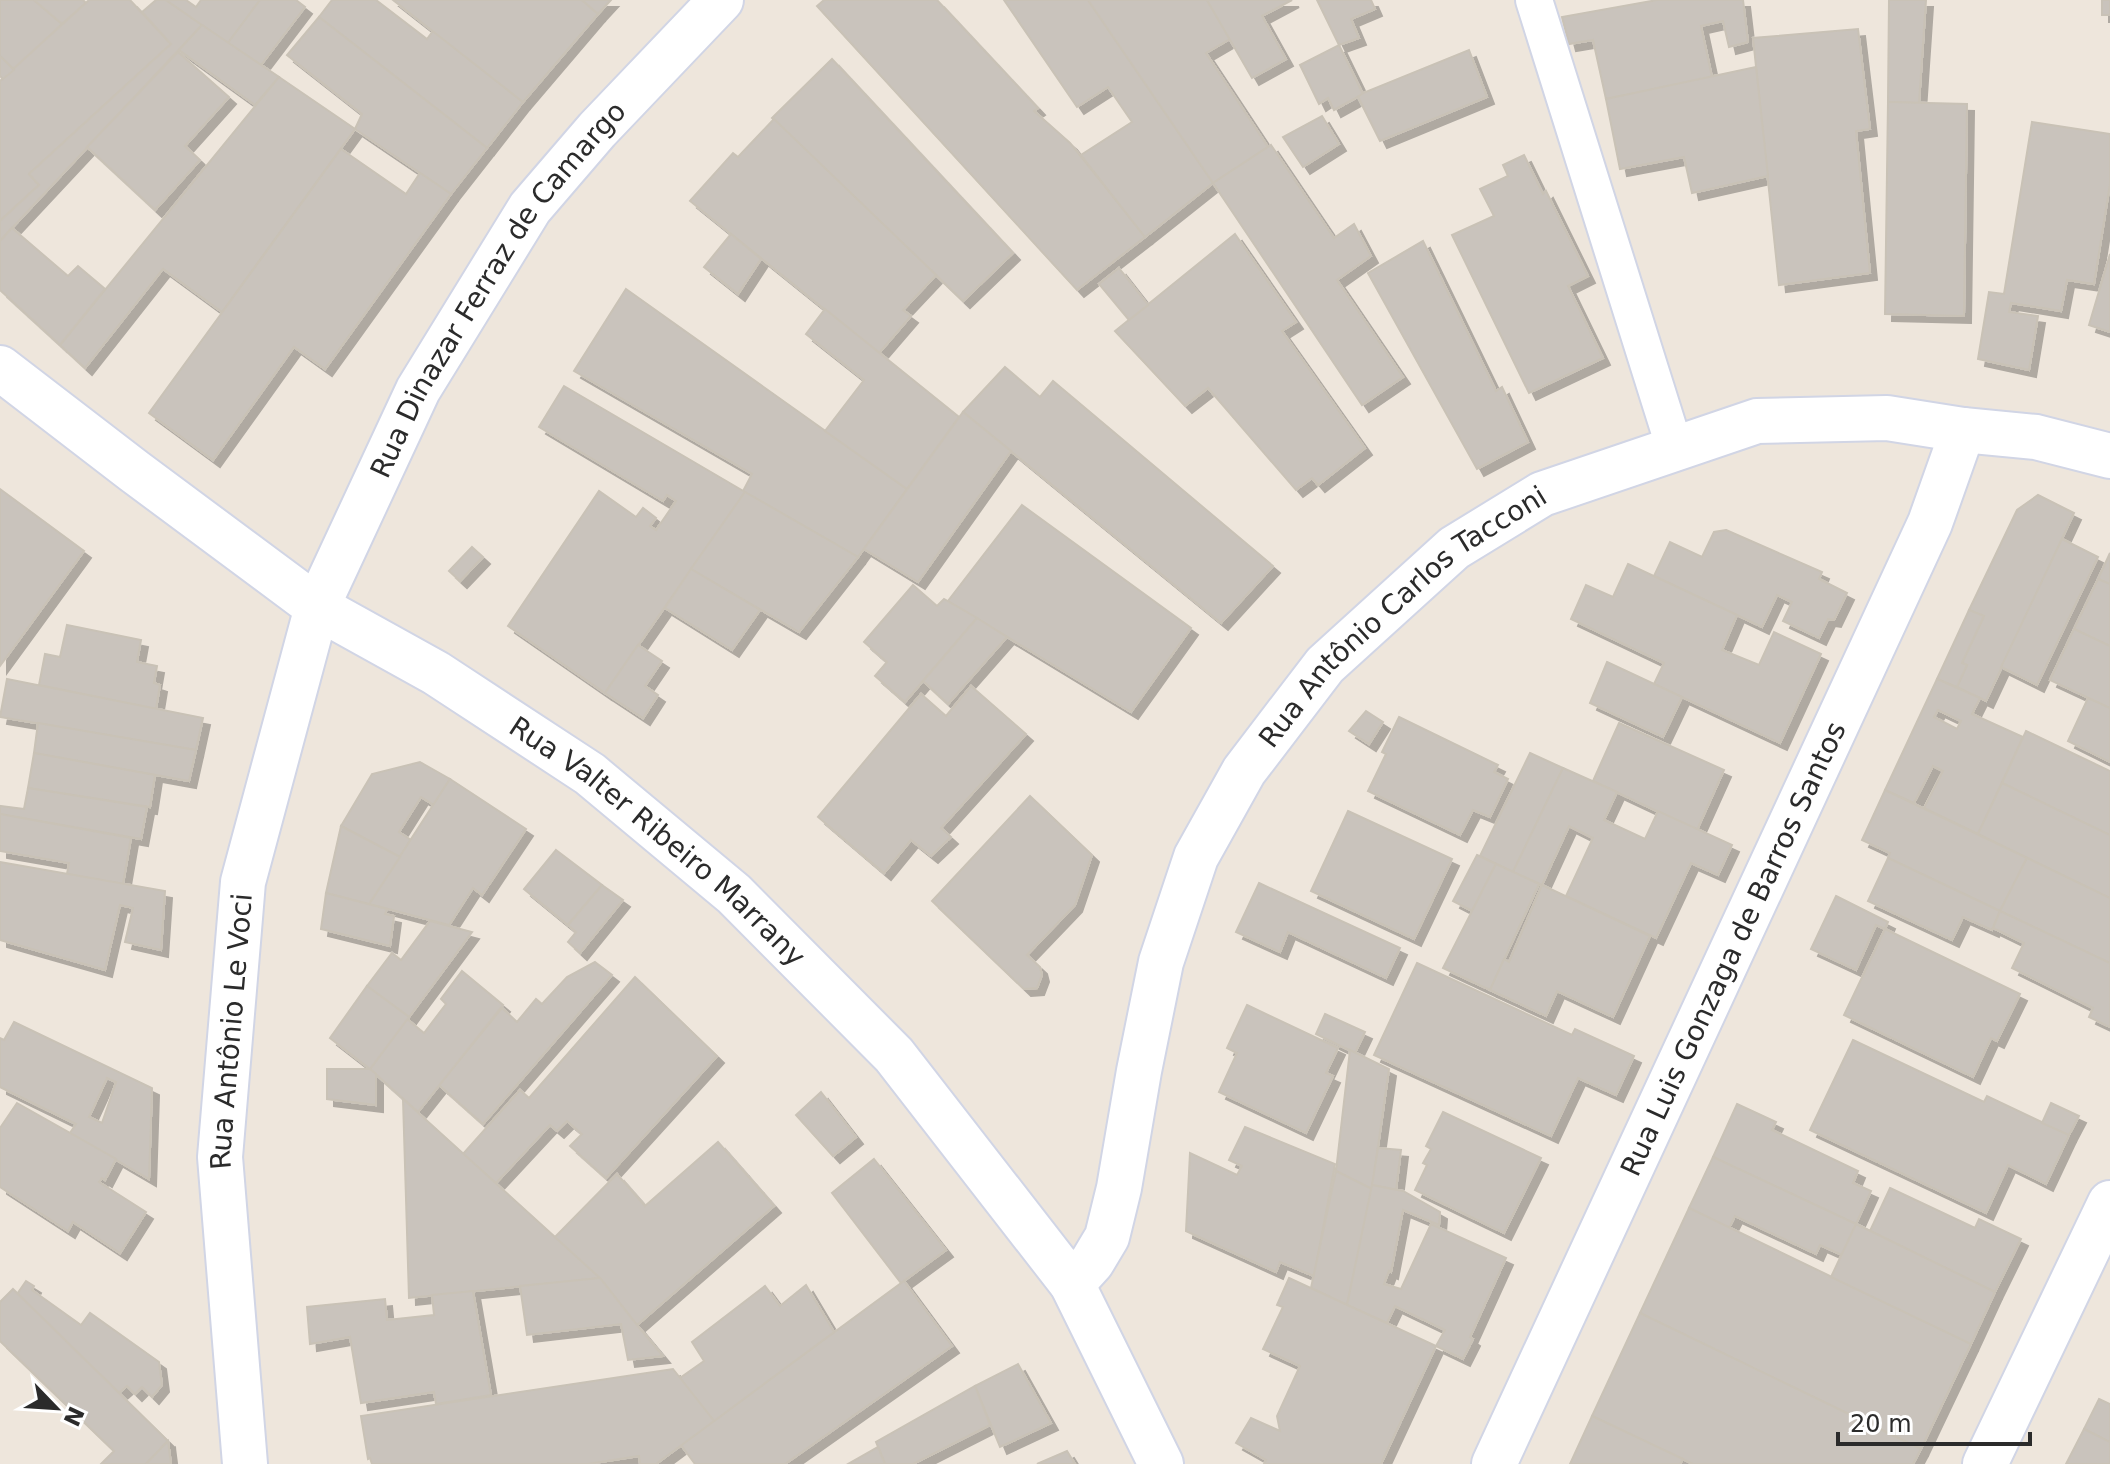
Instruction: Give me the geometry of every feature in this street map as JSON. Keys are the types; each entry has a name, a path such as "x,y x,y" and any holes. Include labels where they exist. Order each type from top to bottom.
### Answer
{"street":[{"name":"Rua Dinazar Ferraz de Camargo","path":"317,607 418,390 530,208 597,130 721,0"},
{"name":"Rua Valter Ribeiro Marrany","path":"0,368 317,607 436,673 590,774 734,894 894,1055 1072,1284 1161,1464"},
{"name":"Rua Antônio Carlos Tacconi","path":"1072,1284 1092,1262 1107,1237 1161,962 1196,857 1244,771 1325,665 1454,548 1542,494 1757,421 1887,418 2036,437 2110,456"},
{"name":"Rua Luis Gonzaga de Barros Santos","path":"1494,1464 1930,523 1963,430"},
{"name":"Rua Antônio Le Voci","path":"245,1464 220,1157 240,912 243,882 317,607"},
{"path":"1985,1464 2110,1203"}],"lane":[{"path":"1534,0 1675,449"}],"building":[{"path":"0,0 34,0 62,24 14,70 0,56"},
{"path":"34,0 83,0 86,3 62,24"},
{"path":"89,0 130,0 171,44 29,174 39,185 0,221 0,81"},
{"path":"156,0 166,0 202,25 0,241 0,221 39,185 29,174 171,44 142,12"},
{"path":"166,0 186,0 196,7 201,0 260,0 228,43"},
{"path":"260,0 296,0 305,7 261,65 228,43"},
{"path":"332,0 376,0 427,39 433,31 523,102 487,148 319,17"},
{"path":"393,0 582,0 598,14 523,102"},
{"path":"582,0 611,0 598,14"},
{"path":"824,0 937,0 1038,108 1034,111 1070,143 1145,237 1077,290 817,6"},
{"path":"1004,0 1088,0 1213,183 1145,237 1081,155 1132,122 1108,87 1077,107"},
{"path":"1088,0 1207,0 1230,39 1206,53 1268,147 1213,183"},
{"path":"1207,0 1292,0 1262,16 1286,59 1252,78"},
{"path":"1317,0 1371,0 1375,9 1351,19 1359,38 1339,45"},
{"path":"1657,0 1743,0 1748,42 1729,47 1723,21 1701,26 1712,77 1606,99 1593,40 1569,44 1562,17"},
{"path":"1889,0 1926,0 1919,103 1888,102"},
{"path":"2102,0 2110,0 2110,15 2102,15"},
{"path":"319,17 487,148 451,194 355,129 362,114 287,55"},
{"path":"202,25 279,77 255,105 179,50"},
{"path":"1858,29 1870,129 1856,131 1870,273 1779,285 1753,38"},
{"path":"1339,45 1363,94 1334,110 1328,98 1319,104 1300,65"},
{"path":"1469,50 1487,97 1380,141 1358,97"},
{"path":"178,52 229,97 185,146 200,160 155,210 87,147"},
{"path":"0,56 14,70 3,79 0,76"},
{"path":"832,59 1013,253 963,301 772,118"},
{"path":"1756,67 1768,176 1692,193 1684,157 1620,169 1606,99"},
{"path":"279,77 355,129 222,312 163,269 85,368 60,345"},
{"path":"1888,102 1967,104 1964,316 1885,314"},
{"path":"1322,116 1339,144 1303,167 1283,137"},
{"path":"774,119 936,275 903,310 911,316 879,353 690,201 733,153 738,157"},
{"path":"2032,122 2110,134 2110,184 2094,284 2067,280 2061,311 2011,303 2009,312 2038,316 2029,370 1978,359 1989,292 2004,294"},
{"path":"1271,145 1334,238 1354,224 1371,256 1337,280 1403,377 1362,405 1213,183"},
{"path":"341,149 406,194 420,173 451,194 325,369 294,347 213,460 149,413"},
{"path":"1524,155 1543,194 1546,191 1588,276 1568,286 1603,358 1529,393 1452,235 1494,216 1480,189 1508,176 1503,165"},
{"path":"12,228 68,276 78,266 105,289 60,345 0,290 0,241"},
{"path":"731,234 761,259 738,294 704,267"},
{"path":"1235,234 1296,322 1282,331 1365,448 1318,485 1312,478 1296,490 1208,388 1185,406 1115,331"},
{"path":"1423,241 1496,391 1502,387 1528,442 1477,469 1368,273"},
{"path":"2110,254 2110,332 2089,325"},
{"path":"1119,268 1148,305 1129,320 1099,284"},
{"path":"626,289 907,489 858,557 743,491 752,474 574,371"},
{"path":"825,309 959,417 907,489 825,431 864,380 806,334"},
{"path":"1005,367 1040,397 1053,381 1273,566 1221,623 963,412"},
{"path":"564,386 745,492 605,693 508,626 599,491 636,517 643,508 656,518 650,526 656,530 676,501 667,495 663,501 539,427"},
{"path":"963,412 1011,451 918,582 864,549"},
{"path":"0,489 84,551 0,666"},
{"path":"745,492 858,557 799,632 691,569"},
{"path":"2038,495 2074,513 1986,701 1957,687 1967,665 1962,663 1984,616 1969,610 2017,510"},
{"path":"1022,505 1191,628 1131,712 948,601"},
{"path":"1726,530 1822,572 1819,579 1847,593 1834,620 1828,619 1819,638 1783,621 1792,602 1777,595 1762,627 1654,576 1670,542 1702,557 1714,532"},
{"path":"2062,539 2098,557 2037,685 2001,667"},
{"path":"472,547 483,557 460,581 449,571"},
{"path":"2110,553 2110,584 2098,579"},
{"path":"1628,564 1737,615 1722,650 1759,665 1774,632 1821,654 1780,743 1654,684 1664,663 1571,619 1586,585 1613,597"},
{"path":"691,569 760,610 732,650 665,608"},
{"path":"2098,579 2110,584 2110,646 2074,629"},
{"path":"913,585 937,606 944,599 977,618 905,702 875,676 887,662 864,642"},
{"path":"1969,610 1984,616 1962,663 1967,665 1957,687 1937,679"},
{"path":"977,618 1007,637 948,704 923,681"},
{"path":"67,625 141,640 137,662 157,666 154,683 160,685 156,709 39,685 45,654 60,657"},
{"path":"2074,629 2110,646 2110,708 2050,680"},
{"path":"638,645 662,661 645,686 658,695 643,718 605,693"},
{"path":"1607,662 1682,697 1663,737 1590,703"},
{"path":"7,679 203,718 196,750 0,717"},
{"path":"1937,679 1980,698 1972,714 2023,737 1978,834 1924,808 1943,771 1933,766 1914,803 1885,790","holes":["1938,710 1961,721 1957,729 1934,717"]},
{"path":"971,686 1026,734 941,828 951,837 931,856 911,840 884,873 818,817 921,694 946,716"},
{"path":"2088,698 2110,708 2110,762 2068,741"},
{"path":"1366,711 1383,722 1369,744 1349,731"},
{"path":"1399,717 1498,765 1494,772 1508,779 1490,817 1473,810 1460,835 1368,791"},
{"path":"38,723 196,750 189,781 34,753"},
{"path":"1619,723 1724,770 1697,830 1593,781"},
{"path":"2026,731 2110,771 2110,835 2002,783"},
{"path":"34,753 155,775 150,807 28,788"},
{"path":"1530,753 1563,768 1513,872 1480,856"},
{"path":"420,762 450,779 434,805 421,797 399,832 411,840 400,857 341,826 372,774"},
{"path":"1563,768 1617,792 1604,820 1645,839 1658,811 1732,845 1718,875 1691,863 1656,938 1566,896 1593,838 1569,826 1542,885 1513,872"},
{"path":"450,779 526,829 482,895 473,888 449,925 369,904"},
{"path":"2002,783 2110,835 2110,898 1978,834"},
{"path":"28,788 147,807 141,839 0,814 0,806 24,809"},
{"path":"1885,790 2027,858 2000,911 1888,858 1890,853 1862,840"},
{"path":"1030,796 1092,855 1075,905 1027,955 1040,967 1042,975 1037,988 1024,989 932,901"},
{"path":"1348,811 1452,859 1414,939 1311,891"},
{"path":"0,814 131,838 123,884 67,874 69,863 0,851"},
{"path":"341,826 400,857 369,904 326,893"},
{"path":"556,850 602,885 568,925 524,889"},
{"path":"1477,855 1496,864 1472,911 1453,901"},
{"path":"1888,858 2000,911 1992,930 1963,917 1952,940 1868,901"},
{"path":"2027,858 2110,898 2110,963 2000,911"},
{"path":"0,862 165,891 161,950 125,942 133,908 120,905 105,970 0,940"},
{"path":"1496,864 1539,884 1490,990 1443,968"},
{"path":"1259,883 1400,948 1386,978 1288,932 1280,952 1236,932"},
{"path":"602,885 623,900 580,953 568,942 576,932 568,925"},
{"path":"1542,885 1650,936 1613,1017 1557,991 1546,1016 1490,990 1504,959 1509,962"},
{"path":"326,893 387,909 385,914 394,916 390,946 321,929"},
{"path":"1836,896 1888,922 1885,929 1876,925 1856,970 1811,949"},
{"path":"2000,911 2110,963 2110,1027 2089,1017 2093,1008 2012,968 2024,943 1993,928"},
{"path":"430,921 472,932 409,1017 367,986 392,953 401,960"},
{"path":"1885,929 2020,994 1997,1041 1991,1038 1973,1077 1844,1015"},
{"path":"595,962 612,975 483,1124 439,1085 502,1008 517,1022 536,999 542,1004 567,977"},
{"path":"1417,963 1572,1035 1575,1029 1634,1056 1616,1095 1578,1078 1551,1136 1374,1055"},
{"path":"462,971 503,1005 418,1112 370,1069 407,1019 424,1033 446,1004 441,999"},
{"path":"635,977 717,1056 606,1178 570,1146 582,1134 567,1121 557,1131 550,1125 496,1183 463,1154 520,1090 529,1098"},
{"path":"367,986 409,1017 370,1069 330,1038"},
{"path":"1247,1005 1338,1048 1326,1073 1333,1076 1306,1133 1219,1092 1237,1053 1227,1048"},
{"path":"1325,1014 1365,1032 1355,1053 1316,1034"},
{"path":"14,1022 152,1088 149,1179 70,1133 76,1124 0,1087 0,1038 4,1040","holes":["107,1078 116,1082 102,1123 89,1117"]},
{"path":"1853,1040 1984,1102 1987,1096 2069,1135 2046,1184 2008,1165 1986,1213 1810,1130"},
{"path":"1350,1050 1389,1069 1372,1189 1336,1171"},
{"path":"327,1069 370,1069 376,1074 376,1105 327,1099"},
{"path":"821,1092 856,1137 833,1156 796,1115"},
{"path":"403,1099 555,1237 600,1278 409,1298"},
{"path":"17,1103 116,1159 105,1180 102,1178 99,1182 146,1212 120,1253 73,1222 68,1231 0,1187 0,1128"},
{"path":"2051,1103 2079,1116 2069,1135 2042,1123"},
{"path":"1737,1104 1776,1122 1772,1130 1858,1171 1853,1183 1871,1191 1856,1224 1713,1157"},
{"path":"1443,1112 1541,1158 1504,1233 1415,1190 1431,1149 1426,1146"},
{"path":"1245,1127 1335,1164 1314,1276 1280,1262 1276,1272 1186,1231 1190,1153 1237,1175 1242,1166 1229,1160"},
{"path":"718,1142 774,1206 637,1325 600,1278 555,1237 617,1174 645,1206"},
{"path":"1378,1148 1401,1150 1396,1190 1372,1185"},
{"path":"1713,1157 1856,1224 1842,1255 1820,1245 1816,1254 1735,1216 1729,1228 1689,1208"},
{"path":"874,1159 946,1250 901,1283 832,1193"},
{"path":"1336,1171 1372,1189 1347,1305 1311,1288"},
{"path":"1372,1185 1403,1191 1440,1212 1439,1225 1403,1210 1391,1272 1384,1284 1401,1289 1431,1224 1506,1258 1463,1359 1436,1346 1445,1330 1395,1306 1387,1323 1347,1305"},
{"path":"1890,1188 1975,1228 1979,1219 2021,1239 1995,1292 1870,1231"},
{"path":"1689,1208 1971,1344 1921,1449 1640,1313"},
{"path":"1856,1224 1995,1292 1971,1344 1831,1277"},
{"path":"600,1278 663,1356 628,1360 621,1324 527,1335 520,1286"},
{"path":"1289,1278 1436,1346 1381,1464 1264,1464 1266,1460 1236,1443 1251,1418 1280,1431 1277,1416 1300,1366 1263,1349 1283,1307 1277,1305"},
{"path":"26,1281 34,1286 32,1290 81,1325 90,1313 159,1362 162,1385 152,1397 142,1387 135,1394 127,1386 119,1393 17,1294"},
{"path":"904,1281 952,1346 785,1464 695,1464 681,1445"},
{"path":"806,1285 834,1332 714,1421 680,1378 704,1361 692,1342 765,1286 780,1306"},
{"path":"13,1289 168,1441 146,1464 101,1464 114,1451 0,1341 0,1302"},
{"path":"473,1291 491,1395 436,1404 434,1392 361,1403 350,1337 310,1344 307,1307 385,1299 387,1320 434,1315 432,1295"},
{"path":"1640,1313 1921,1449 1913,1464 1693,1464 1592,1416"},
{"path":"1018,1364 1051,1423 1000,1447 975,1386"},
{"path":"673,1369 714,1421 656,1464 640,1464 639,1456 588,1464 372,1464 368,1459 361,1416"},
{"path":"975,1386 990,1425 913,1464 885,1464 876,1442"},
{"path":"2099,1399 2110,1404 2110,1442 2084,1429"},
{"path":"1592,1416 1683,1459 1680,1464 1570,1464"},
{"path":"2084,1429 2110,1442 2110,1464 2066,1464"},
{"path":"168,1441 171,1464 146,1464"},
{"path":"878,1447 885,1464 848,1464"},
{"path":"1067,1451 1075,1464 1037,1464"}]}
